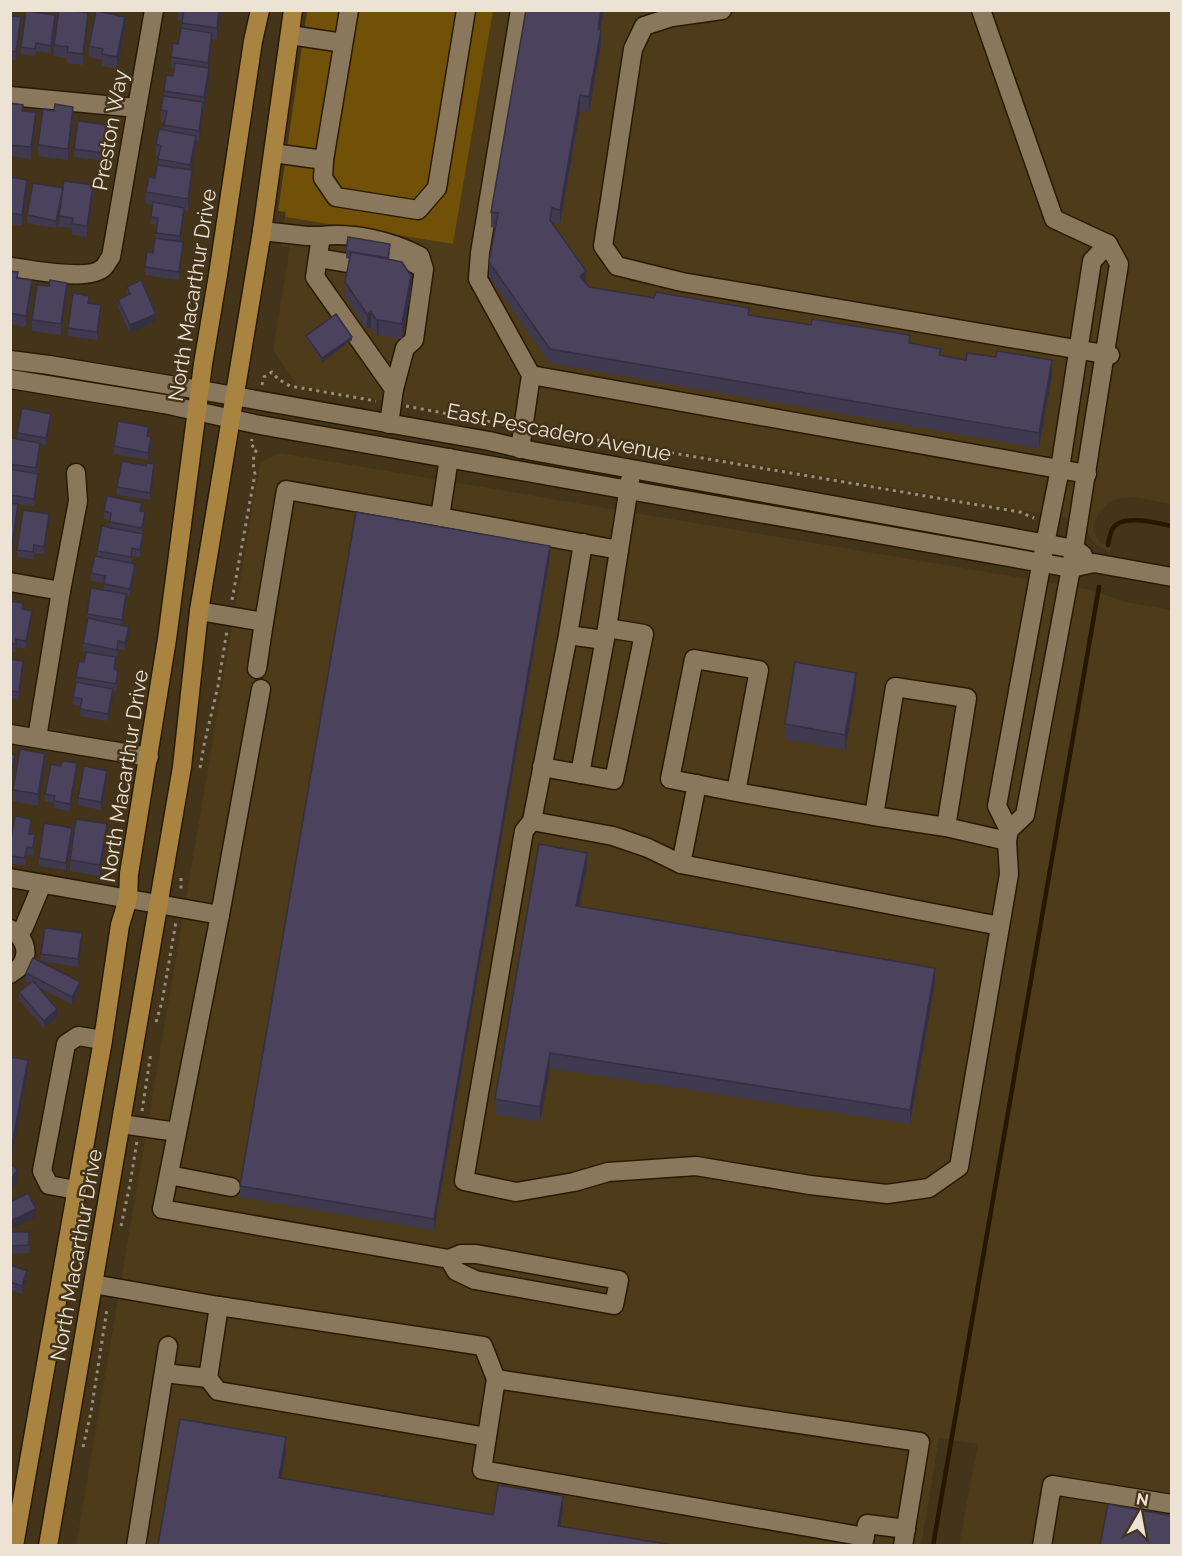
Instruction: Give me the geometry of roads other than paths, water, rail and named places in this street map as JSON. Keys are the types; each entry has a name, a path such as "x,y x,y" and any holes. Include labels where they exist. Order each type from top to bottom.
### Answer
{"main road":[{"name":"North Macarthur Drive","path":"14,1545 120,926 128,899 129,874 167,639 200,390 253,41 260,10"},
{"name":"North Macarthur Drive","path":"48,1545 102,1285 121,1124 182,767 199,611 262,231 293,10"}],"street":[{"name":"Preston Way","path":"10,267 67,275 88,274 102,269 111,257 154,10"},
{"path":"349,10 323,178 336,197 418,210 437,188 466,10"},
{"path":"520,10 480,253 478,279 531,375 520,448"},
{"path":"722,10 672,17 644,26 633,49 603,246 617,266 682,282 1108,355"},
{"path":"981,10 1054,219 1108,244 1119,264 1108,355 1075,549 1025,815 1008,835"},
{"path":"290,35 343,43"},
{"path":"10,96 137,108"},
{"path":"273,153 324,160"},
{"path":"262,231 307,236 320,247 404,272 413,286 404,338 405,348 388,423"},
{"path":"583,543 568,635 532,821 524,831 464,1181 516,1192 574,1182 608,1172 696,1166 810,1185 887,1194 929,1188 959,1167 1009,874 1008,835 997,806 1060,469 1092,261 1108,244"},
{"path":"320,247 412,262 424,269 414,340 405,348"},
{"path":"320,247 315,277 393,396"},
{"name":"East Pescadero Avenue","path":"10,360 388,423 1075,549 1094,563"},
{"path":"531,375 1087,474"},
{"name":"East Pescadero Avenue","path":"10,379 1041,563 1071,568 1094,563 1172,577"},
{"path":"440,517 448,458"},
{"path":"580,774 606,634 632,469"},
{"path":"37,738 78,501 76,473"},
{"path":"258,669 286,490 619,550"},
{"path":"10,582 61,591"},
{"path":"199,611 264,622"},
{"path":"542,767 614,780 644,634 568,635"},
{"path":"736,792 759,670 694,659 670,779 736,792 874,816 1008,835"},
{"path":"874,816 896,687 967,698 946,827"},
{"path":"261,689 220,915 162,1209 449,1259 461,1254 477,1254 619,1280 614,1305 475,1280 456,1271 449,1259"},
{"path":"10,734 149,757"},
{"path":"1007,753 1035,759"},
{"path":"681,864 697,784"},
{"path":"532,821 613,836 648,848 681,864 1000,926"},
{"path":"10,878 220,915"},
{"path":"10,974 22,965 26,951 22,938 15,932 24,927 42,884"},
{"path":"76,1190 49,1185 42,1171 66,1044 78,1036 102,1040"},
{"path":"121,1124 177,1132"},
{"path":"169,1175 231,1187"},
{"path":"102,1285 219,1306 483,1347 496,1379 482,1470 864,1541 867,1524 904,1537 920,1442 496,1379"},
{"path":"208,1378 219,1306"},
{"path":"136,1545 168,1346"},
{"path":"164,1372 208,1378 218,1391 487,1437"},
{"path":"1042,1545 1052,1485 1172,1504"}],"waterway":[{"path":"1108,545 1112,530 1123,522 1139,520 1172,526"},
{"path":"933,1546 1099,587"}]}
